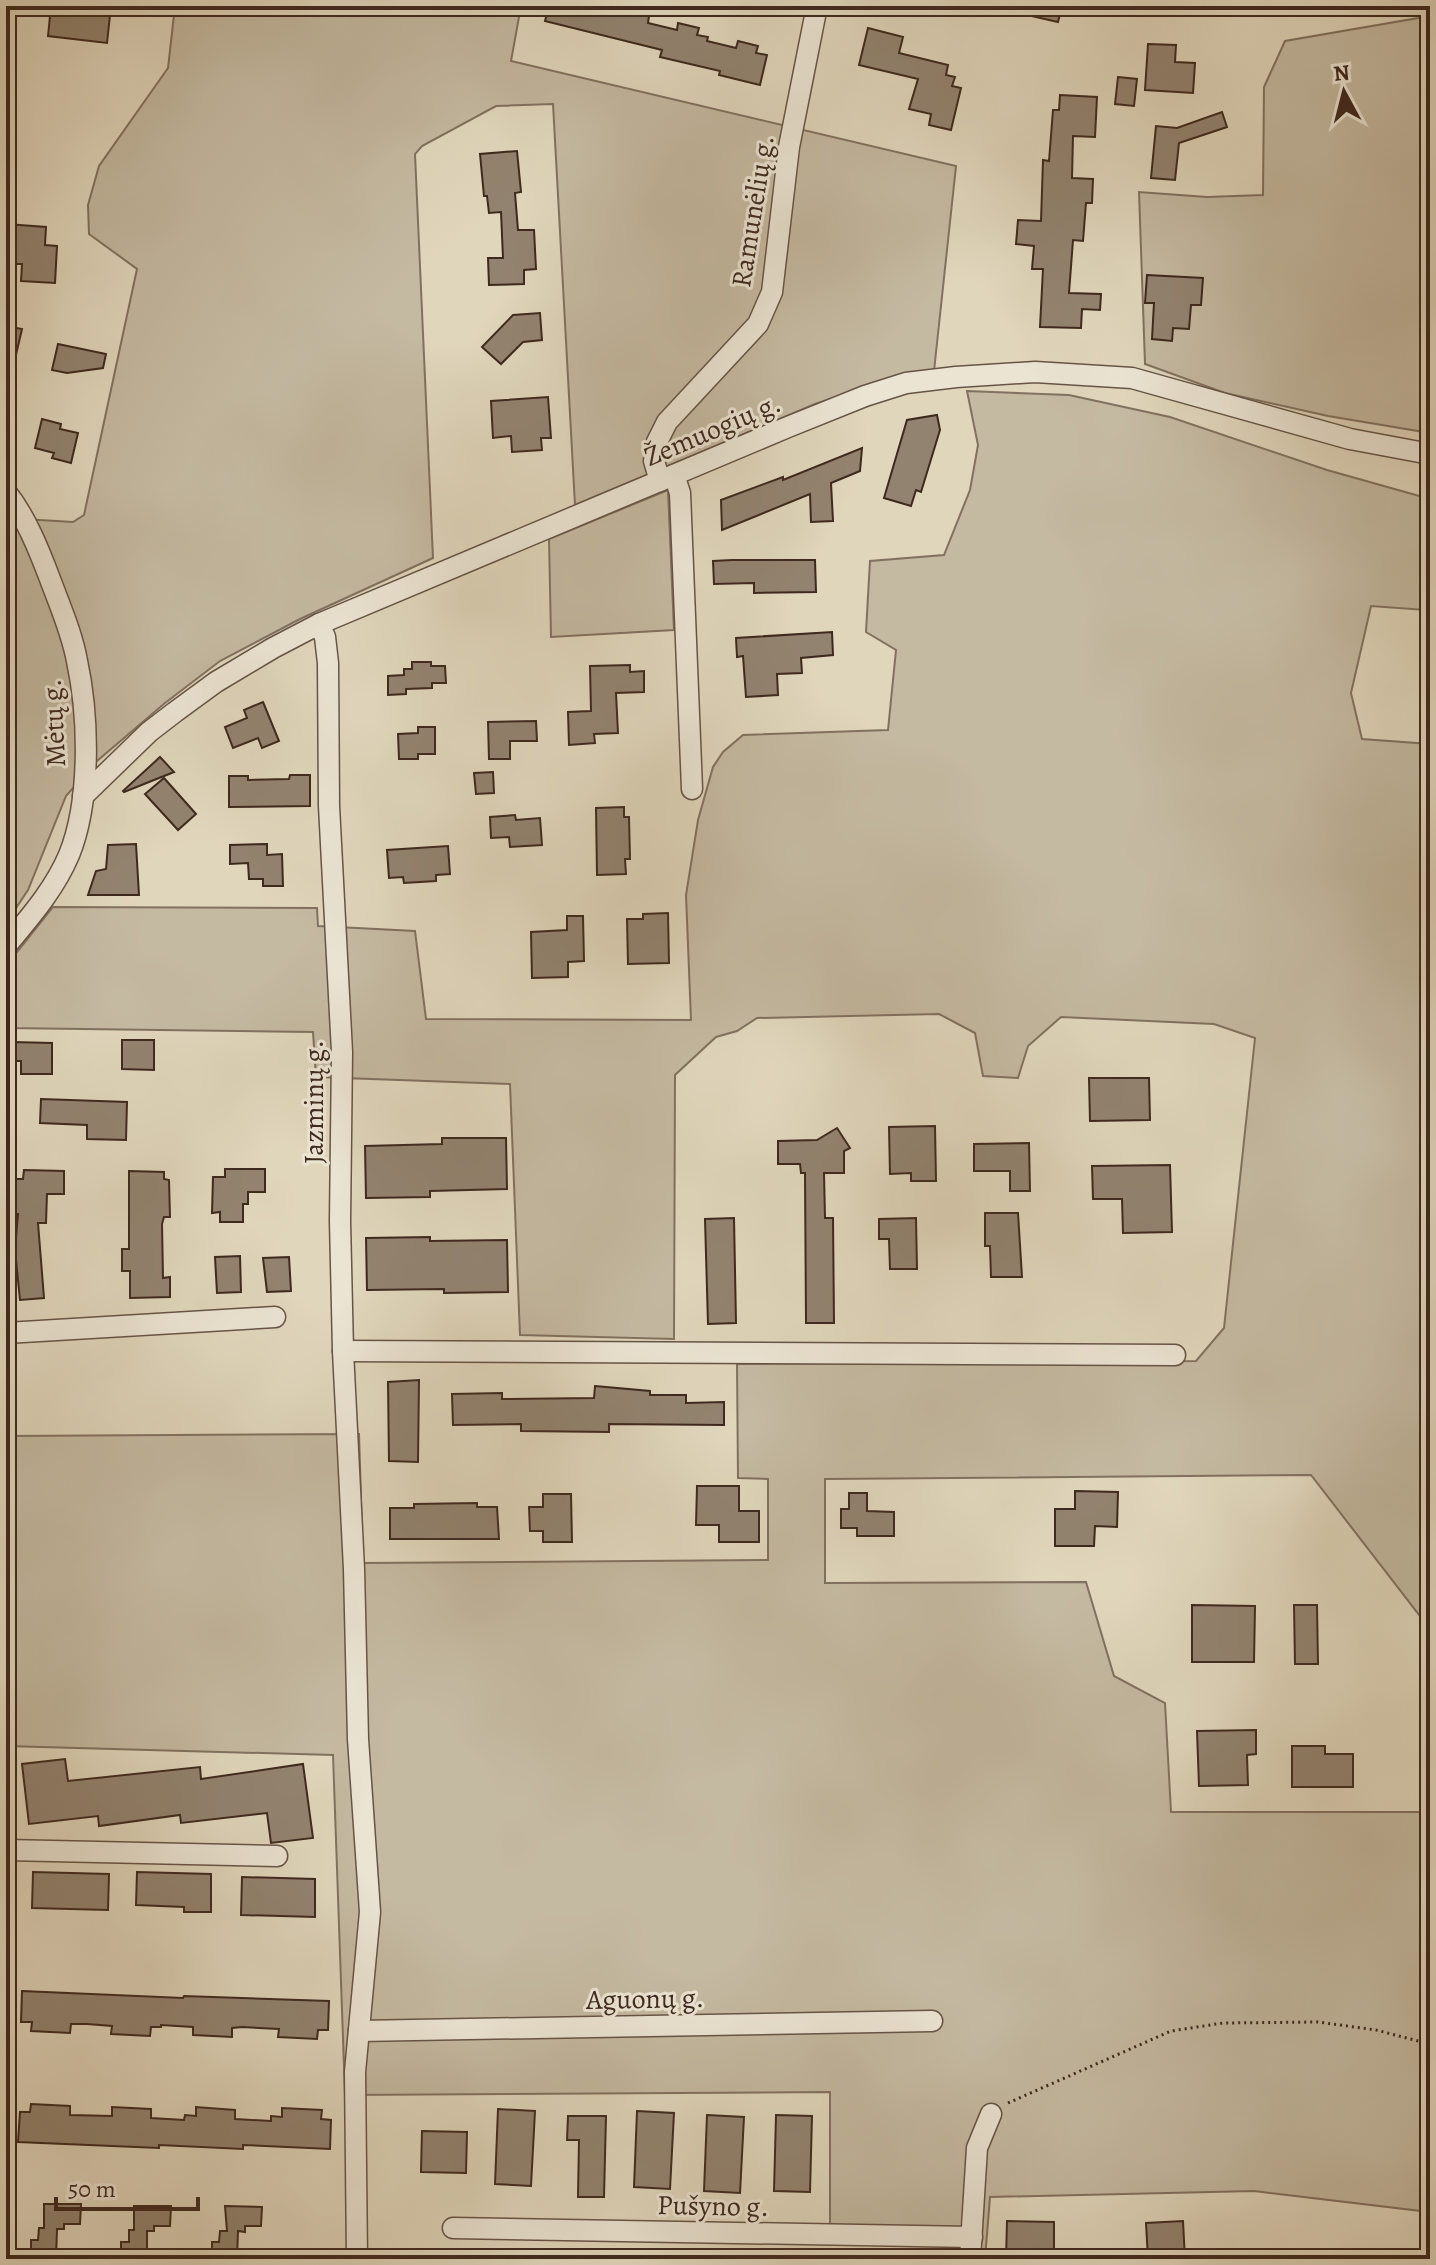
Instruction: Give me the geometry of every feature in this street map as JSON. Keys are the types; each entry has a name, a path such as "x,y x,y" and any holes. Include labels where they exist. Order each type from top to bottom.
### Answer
{"street":[{"name":"Ramunėlių g.","path":"692,789 680,493 654,461 657,442 667,422 758,324 772,292 789,147 817,6"},
{"name":"Žemuogių g.","path":"83,796 149,732 206,690 273,648 319,624 853,401 906,383 1035,372 1132,378 1350,439 1430,454"},
{"name":"Mėtų g.","path":"6,492 41,555 77,659 85,738 83,796 70,853 40,905 6,946"},
{"name":"Jazminų g.","path":"319,624 325,637 328,663 329,806 342,1052 340,1221 343,1351 358,1739 370,1912 355,2072 357,2259"},
{"path":"6,1333 275,1317"},
{"path":"343,1351 1175,1355"},
{"path":"6,1850 277,1856"},
{"name":"Aguonų g.","path":"359,2031 932,2021"},
{"path":"970,2259 977,2148 991,2114"},
{"name":"Pušyno g.","path":"453,2228 972,2237"}],"path":[{"path":"991,2114 1011,2101 1171,2031 1210,2025 1318,2022 1376,2030 1430,2044"}],"shaded area":[{"path":"175,6 521,6 511,61 956,166 934,371 894,378 815,404 575,505 553,104 496,106 422,146 415,154 433,558 300,619 220,661 97,761 66,796 28,890 6,923 6,518 73,522 84,515 137,269 89,234 88,205 99,166 168,68"},
{"path":"1430,16 1430,433 1328,416 1225,393 1145,364 1139,192 1207,197 1263,195 1264,87 1285,41"},
{"path":"967,391 1069,395 1170,417 1327,470 1423,497 1425,610 1371,606 1351,693 1362,739 1430,744 1430,1629 1311,1475 825,1479 825,1583 1086,1582 1114,1676 1165,1703 1171,1812 1430,1812 1430,2212 1254,2191 990,2197 985,2259 961,2259 965,2228 830,2225 830,2092 345,2095 333,1755 6,1746 6,1436 359,1434 363,1563 768,1560 768,1479 738,1478 737,1364 1196,1361 1224,1328 1255,1038 1214,1024 1061,1017 1028,1046 1018,1078 983,1076 975,1033 939,1014 757,1018 737,1031 716,1037 675,1075 674,1339 520,1335 510,1084 316,1077 313,1032 6,1028 6,966 53,907 317,908 318,926 415,931 426,1019 691,1020 686,895 698,820 713,767 723,752 743,735 888,730 896,650 866,632 870,561 944,555 970,490 978,445"},
{"path":"668,490 674,630 551,637 549,539"}],"building":[{"path":"51,6 111,6 107,43 48,36"},
{"path":"549,6 640,6 639,13 649,16 648,23 677,30 678,23 699,28 697,35 708,37 707,41 736,48 738,41 758,46 756,53 767,55 760,85 719,75 720,71 660,57 662,50 545,21"},
{"path":"1015,6 1062,6 1058,22 1014,12"},
{"path":"868,28 903,37 899,53 948,65 946,75 955,77 952,86 961,88 951,130 929,125 931,114 909,109 918,79 859,65"},
{"path":"1148,44 1176,45 1175,62 1195,63 1193,93 1145,90"},
{"path":"1118,77 1137,79 1134,106 1115,104"},
{"path":"1060,95 1097,97 1095,137 1073,136 1072,178 1093,179 1092,203 1086,203 1083,241 1073,240 1069,293 1101,294 1100,310 1082,309 1081,328 1040,327 1043,269 1032,269 1034,246 1016,244 1018,220 1041,221 1043,160 1049,161 1053,110 1059,110"},
{"path":"1222,112 1227,127 1179,143 1175,180 1151,178 1156,126 1177,128"},
{"path":"517,151 521,192 515,193 518,230 534,230 536,269 524,270 524,284 489,285 488,258 503,258 501,212 489,213 480,154"},
{"path":"6,224 46,227 45,245 57,246 55,283 21,281 22,264 12,264 12,250 6,250"},
{"path":"1147,275 1203,278 1201,305 1191,305 1189,329 1173,328 1172,341 1152,339 1154,303 1145,303"},
{"path":"540,313 542,340 523,342 501,364 482,347 513,315"},
{"path":"6,326 22,329 12,372 6,372"},
{"path":"58,344 106,354 103,368 67,373 52,370"},
{"path":"548,397 551,438 541,438 542,450 512,452 511,436 493,438 491,401"},
{"path":"937,415 940,430 921,492 916,490 911,506 884,498 907,420"},
{"path":"42,419 61,424 60,429 78,433 71,463 52,458 54,453 35,448"},
{"path":"862,448 860,471 831,483 833,521 811,522 810,494 722,530 721,500 783,477 783,480"},
{"path":"815,560 816,592 754,593 754,583 714,584 713,561"},
{"path":"832,632 833,655 801,658 802,673 777,674 778,695 746,697 743,656 737,657 736,638"},
{"path":"412,662 445,666 446,683 432,683 432,688 406,689 406,694 388,695 388,676 404,675 404,669 412,669"},
{"path":"630,665 630,672 644,671 644,692 616,693 618,733 594,734 595,743 569,745 568,712 591,711 590,666"},
{"path":"263,702 279,741 262,748 258,738 233,748 225,727 247,718 244,710"},
{"path":"536,721 537,741 510,741 510,759 489,759 488,722"},
{"path":"418,727 435,727 435,754 418,754 418,759 399,759 398,734 418,733"},
{"path":"160,757 174,772 123,791"},
{"path":"493,772 494,793 476,794 474,773"},
{"path":"290,775 310,775 310,806 229,807 229,776 248,776 248,780 289,779"},
{"path":"164,778 196,814 178,830 145,794"},
{"path":"624,807 624,817 629,817 630,859 625,859 626,874 597,875 596,808"},
{"path":"515,815 516,820 540,818 542,845 510,847 509,837 491,838 490,817"},
{"path":"136,844 139,895 88,895 96,871 106,869 108,845"},
{"path":"267,844 267,855 282,854 283,886 263,886 263,879 249,879 248,863 230,864 230,845"},
{"path":"448,846 450,874 436,875 436,881 404,883 403,877 389,878 387,850"},
{"path":"668,913 669,963 628,964 627,919 643,919 643,914"},
{"path":"567,916 583,916 584,961 568,962 568,977 532,978 531,932 567,930"},
{"path":"122,1040 154,1040 154,1070 122,1069"},
{"path":"12,1042 52,1043 52,1074 21,1074 21,1061 12,1061"},
{"path":"1089,1078 1149,1078 1150,1120 1090,1121"},
{"path":"41,1099 127,1102 126,1140 87,1139 87,1125 40,1123"},
{"path":"935,1126 936,1181 911,1181 911,1173 890,1174 889,1127"},
{"path":"837,1128 850,1148 844,1151 844,1173 824,1173 825,1218 833,1218 834,1323 806,1323 805,1173 801,1173 800,1164 778,1164 778,1141 817,1140"},
{"path":"442,1138 506,1138 507,1189 430,1191 430,1197 366,1198 365,1146 442,1144"},
{"path":"1029,1143 1030,1191 1010,1191 1010,1171 974,1171 974,1144"},
{"path":"1170,1165 1172,1232 1123,1233 1122,1199 1093,1199 1092,1166"},
{"path":"225,1169 265,1169 265,1192 248,1192 248,1204 243,1204 243,1222 220,1222 220,1212 212,1213 213,1177 225,1177"},
{"path":"24,1170 64,1171 64,1194 47,1194 46,1223 38,1223 44,1298 20,1300 15,1250 18,1214 10,1214 11,1179 23,1179"},
{"path":"129,1171 164,1172 164,1179 169,1180 170,1217 164,1217 162,1224 163,1278 170,1277 170,1297 130,1298 130,1271 122,1271 122,1249 129,1249"},
{"path":"985,1213 1018,1213 1022,1277 991,1277 990,1246 985,1246"},
{"path":"734,1218 736,1323 708,1324 705,1219"},
{"path":"916,1218 917,1269 890,1269 889,1239 879,1239 879,1219"},
{"path":"430,1237 430,1241 507,1240 508,1292 367,1290 366,1238"},
{"path":"240,1256 241,1292 217,1293 215,1257"},
{"path":"289,1257 291,1291 267,1292 263,1258"},
{"path":"419,1380 418,1462 389,1461 388,1382"},
{"path":"595,1386 650,1391 650,1395 686,1395 686,1403 724,1402 724,1425 609,1424 609,1432 521,1431 521,1424 453,1425 452,1394 502,1393 502,1399 594,1398"},
{"path":"697,1486 739,1486 739,1511 759,1511 759,1542 719,1542 719,1525 696,1525"},
{"path":"1075,1491 1118,1492 1117,1527 1095,1526 1094,1546 1055,1546 1055,1509 1075,1509"},
{"path":"849,1493 867,1493 867,1511 894,1512 894,1536 857,1536 857,1528 841,1528 841,1509 849,1509"},
{"path":"543,1494 571,1494 572,1542 543,1542 543,1531 530,1531 529,1507 543,1507"},
{"path":"477,1503 477,1507 497,1507 499,1539 390,1539 390,1508 414,1508 414,1504"},
{"path":"1192,1605 1255,1606 1254,1662 1192,1662"},
{"path":"1294,1605 1317,1605 1318,1664 1295,1664"},
{"path":"1256,1730 1256,1754 1247,1755 1248,1785 1199,1786 1197,1731"},
{"path":"1292,1746 1325,1746 1325,1754 1353,1754 1353,1787 1292,1787"},
{"path":"65,1759 68,1781 200,1767 201,1779 303,1764 313,1838 271,1843 267,1813 181,1823 180,1815 99,1826 98,1816 29,1824 22,1764"},
{"path":"33,1872 109,1874 108,1910 32,1908"},
{"path":"137,1872 211,1874 211,1912 184,1912 184,1907 136,1905"},
{"path":"242,1877 315,1879 315,1917 241,1915"},
{"path":"22,1991 329,2001 328,2030 318,2030 317,2039 278,2037 279,2029 242,2027 232,2028 232,2037 193,2035 193,2027 161,2025 151,2027 150,2036 111,2034 112,2026 87,2024 71,2024 70,2033 31,2031 32,2022 21,2022"},
{"path":"31,2104 70,2106 70,2115 112,2116 112,2107 151,2109 151,2118 184,2120 185,2115 196,2116 196,2107 235,2110 235,2119 271,2121 271,2116 282,2117 282,2108 322,2110 321,2119 331,2120 330,2149 243,2145 243,2149 159,2145 159,2148 18,2142 20,2112 30,2112"},
{"path":"498,2109 535,2111 531,2186 495,2184"},
{"path":"637,2111 674,2113 670,2189 634,2187"},
{"path":"707,2115 744,2117 740,2193 704,2191"},
{"path":"776,2115 812,2116 810,2192 774,2191"},
{"path":"568,2116 606,2116 604,2197 578,2197 579,2140 567,2140"},
{"path":"422,2131 467,2132 466,2173 421,2172"},
{"path":"44,2204 81,2204 80,2224 64,2224 64,2229 57,2229 56,2259 31,2259 31,2240 38,2240 39,2228 44,2228"},
{"path":"134,2206 171,2206 170,2226 154,2226 154,2231 147,2231 147,2259 121,2259 121,2242 129,2242 129,2230 134,2230"},
{"path":"225,2206 262,2207 261,2226 245,2226 245,2232 238,2231 237,2259 212,2259 212,2242 219,2242 220,2231 227,2231"},
{"path":"1007,2221 1054,2222 1054,2259 1006,2259"},
{"path":"1183,2221 1185,2259 1148,2259 1146,2223"}]}
